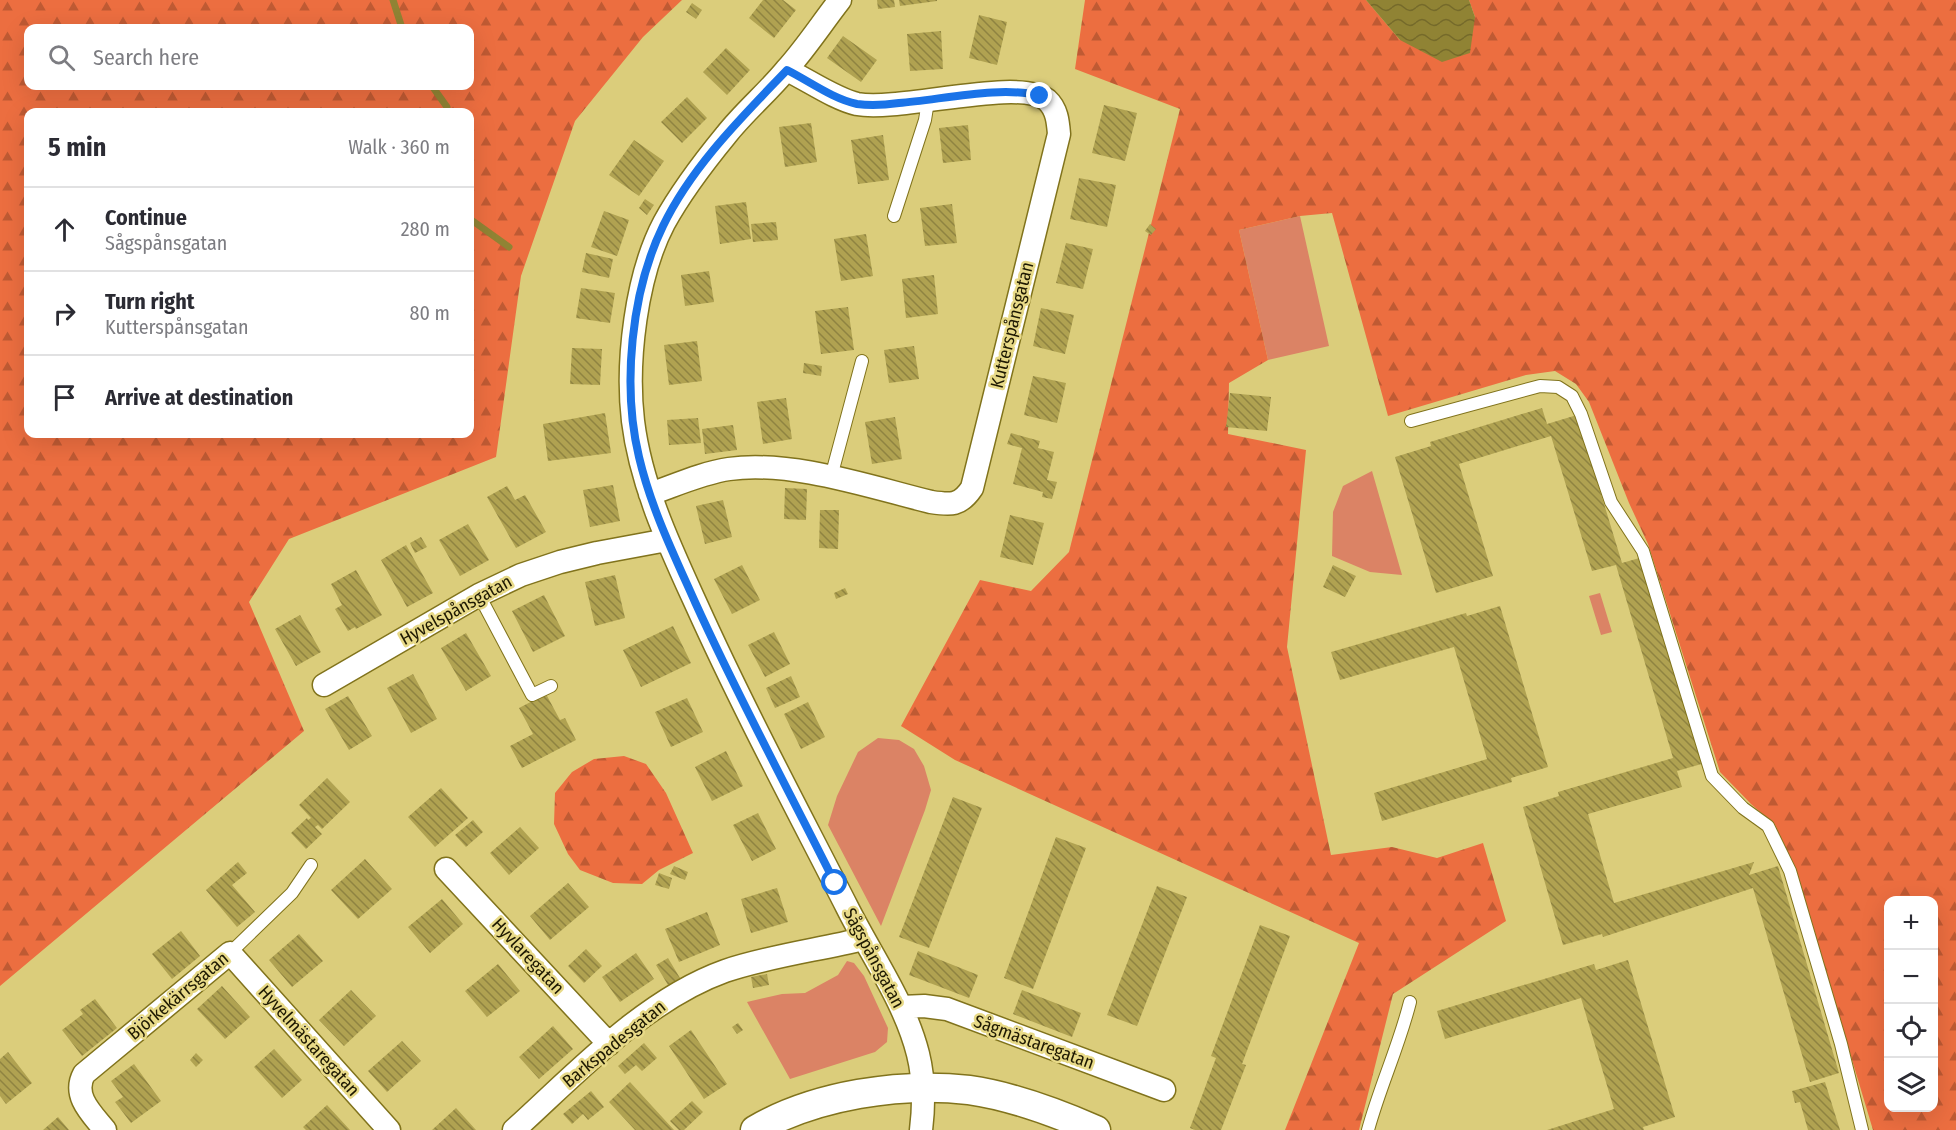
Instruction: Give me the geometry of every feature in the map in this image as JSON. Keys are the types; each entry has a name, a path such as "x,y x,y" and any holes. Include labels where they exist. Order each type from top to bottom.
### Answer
{"street":[{"name":"Sågspånsgatan","path":"840,0 787,70 726,134 683,191 663,226 646,273 637,310 632,350 631,386 636,439 650,494 667,540 718,653 863,939 901,1007 918,1053 922,1089 921,1130"},
{"name":"Kutterspånsgatan","path":"650,494 706,474 748,467 831,477 948,505 958,503 972,488 1059,134 1054,108 1048,101 1028,93 1013,91 884,105 856,104 787,70"},
{"name":"Hyvelspånsgatan","path":"324,686 479,595 528,572 560,562 667,540"},
{"name":"Hyvlaregatan","path":"446,869 609,1044"},
{"name":"Barkspadesgatan","path":"514,1130 609,1044 677,994 723,972 750,963 863,939"},
{"name":"Björkekärrsgatan","path":"105,1130 83,1102 80,1082 84,1074 230,953"},
{"name":"Hyvelmästaregatan","path":"230,953 389,1130"},
{"name":"Sågmästaregatan","path":"901,1007 924,1006 947,1009 1164,1090"},
{"path":"755,1130 800,1109 830,1100 878,1091 922,1089 968,1090 995,1095 1096,1130"}],"lane":[{"path":"894,216 925,120 928,101"},
{"path":"831,477 862,361"},
{"path":"1411,421 1540,386 1558,387 1572,396 1581,414 1611,501 1643,551 1712,776 1743,808 1768,826 1790,872 1841,1044 1862,1130"},
{"path":"479,595 532,695 551,686"},
{"name":"Björkekärrsgatan","path":"230,953 292,893 312,865"},
{"path":"1368,1130 1410,1002"}],"shaded area":[{"path":"1300,216 1329,346 1268,360 1239,230"},
{"path":"1372,471 1402,575 1370,572 1332,556 1333,512 1343,486"},
{"path":"1600,593 1612,632 1601,635 1589,596"},
{"path":"878,738 899,740 914,749 924,766 931,790 881,926 828,825 837,796 858,752"},
{"path":"847,961 854,963 864,976 888,1028 887,1042 875,1052 790,1079 747,1002 782,994 805,993 838,975"}],"green space":[{"path":"0,0 682,0 643,37 575,121 521,276 496,457 289,539 249,602 304,731 0,986"},
{"path":"1085,0 1366,0 1400,40 1475,17 1469,0 1956,0 1956,1130 1873,1130 1794,866 1775,825 1720,772 1648,544 1629,503 1589,402 1576,384 1555,371 1526,375 1388,416 1332,213 1300,216 1239,230 1268,360 1229,383 1228,434 1306,450 1287,647 1331,855 1392,847 1437,858 1483,843 1506,921 1393,994 1359,1130 1285,1130 1359,943 955,760 901,726 980,580 1031,591 1069,552 1180,109 1075,69"},
{"path":"624,756 646,764 666,793 693,853 659,870 642,884 613,883 580,870 568,854 554,824 555,793 572,772 594,759"}],"water":[{"path":"1366,0 1469,0 1475,17 1470,53 1442,62 1400,40"}],"building":[{"path":"763,0 783,0 796,10 774,38 749,18"},
{"path":"877,0 894,0 895,7 878,9"},
{"path":"899,0 937,0 937,1 900,6"},
{"path":"692,3 702,10 696,19 686,12"},
{"path":"979,15 1007,22 997,65 969,58"},
{"path":"941,31 943,69 910,71 907,34"},
{"path":"843,36 877,60 861,82 827,58"},
{"path":"726,48 750,70 727,95 703,72"},
{"path":"687,97 707,118 682,143 661,122"},
{"path":"1104,105 1137,113 1125,161 1092,153"},
{"path":"811,123 817,162 785,167 779,127"},
{"path":"968,125 971,160 943,163 939,128"},
{"path":"883,135 889,180 858,184 851,140"},
{"path":"634,140 664,161 639,196 609,175"},
{"path":"1079,178 1116,185 1107,227 1070,219"},
{"path":"645,199 654,205 647,215 639,208"},
{"path":"746,202 751,239 720,244 715,206"},
{"path":"952,204 957,243 925,246 920,208"},
{"path":"604,211 629,220 617,256 591,247"},
{"path":"776,222 778,240 753,242 751,224"},
{"path":"1150,224 1156,229 1151,235 1145,231"},
{"path":"866,234 873,276 841,281 834,239"},
{"path":"1066,243 1093,249 1083,289 1056,283"},
{"path":"586,253 613,259 609,278 582,272"},
{"path":"709,271 714,302 685,306 681,275"},
{"path":"934,275 938,314 906,318 902,279"},
{"path":"581,288 615,293 610,323 576,318"},
{"path":"848,307 854,350 821,354 815,311"},
{"path":"1041,308 1074,315 1065,354 1033,346"},
{"path":"697,341 702,381 669,385 664,345"},
{"path":"914,346 919,379 889,383 884,350"},
{"path":"572,348 602,349 600,385 570,384"},
{"path":"804,363 822,366 821,376 803,373"},
{"path":"1033,376 1066,383 1057,423 1024,415"},
{"path":"1230,393 1271,397 1267,431 1226,427"},
{"path":"786,398 792,439 763,444 757,402"},
{"path":"1542,408 1547,424 1577,415 1622,563 1643,557 1705,763 1677,771 1682,787 1588,814 1614,903 1754,862 1749,875 1778,866 1839,1073 1810,1082 1753,888 1603,937 1602,934 1563,945 1523,807 1559,796 1558,792 1673,758 1616,565 1592,571 1551,436 1459,464 1493,576 1436,593 1395,457 1431,446 1430,442"},
{"path":"605,413 611,453 548,461 543,424"},
{"path":"895,417 902,459 872,464 865,422"},
{"path":"698,418 701,443 669,445 667,420"},
{"path":"733,425 737,450 705,454 702,429"},
{"path":"1011,433 1040,441 1038,448 1054,452 1047,480 1057,482 1052,499 1042,497 1043,492 1013,484 1022,448 1007,444"},
{"path":"613,485 620,521 590,527 583,490"},
{"path":"507,486 515,500 525,495 546,532 516,548 487,497"},
{"path":"785,488 807,489 806,520 784,519"},
{"path":"723,500 732,537 705,544 696,506"},
{"path":"820,510 839,510 838,549 819,548"},
{"path":"1010,515 1044,523 1033,565 1000,557"},
{"path":"468,524 489,560 460,576 439,540"},
{"path":"421,537 427,547 415,553 410,543"},
{"path":"406,545 433,593 407,607 381,560"},
{"path":"742,565 760,600 732,614 714,579"},
{"path":"1333,565 1356,576 1345,597 1323,587"},
{"path":"356,570 382,615 348,631 335,609 342,605 331,584"},
{"path":"615,575 625,618 595,626 585,582"},
{"path":"845,588 848,594 836,599 834,593"},
{"path":"544,595 565,636 533,652 512,611"},
{"path":"1500,606 1548,767 1511,778 1512,782 1382,821 1374,793 1487,759 1454,647 1340,680 1331,652 1466,613 1467,616"},
{"path":"300,615 321,652 296,666 275,629"},
{"path":"673,626 691,663 641,687 623,650"},
{"path":"774,632 790,664 765,677 748,645"},
{"path":"466,633 491,676 466,691 441,648"},
{"path":"413,674 437,719 411,733 387,688"},
{"path":"791,676 800,697 775,708 766,688"},
{"path":"546,694 560,720 565,718 576,740 522,768 510,746 533,734 519,708"},
{"path":"348,696 372,736 349,750 325,709"},
{"path":"687,698 703,732 671,747 655,712"},
{"path":"808,702 825,737 801,749 784,714"},
{"path":"726,751 743,786 712,801 695,767"},
{"path":"327,778 350,802 322,829 318,825 315,827 322,834 306,849 291,833 307,818 308,820 311,818 299,805"},
{"path":"441,788 468,818 435,847 408,817"},
{"path":"953,797 982,808 929,948 899,937"},
{"path":"758,813 776,849 752,861 733,825"},
{"path":"473,820 483,832 466,847 455,835"},
{"path":"520,827 539,848 509,875 490,853"},
{"path":"1056,837 1086,848 1033,989 1004,978"},
{"path":"365,859 392,889 358,919 331,890"},
{"path":"238,862 247,873 232,885 255,912 237,927 206,890"},
{"path":"674,866 688,872 685,880 670,874"},
{"path":"659,873 672,878 669,889 655,885"},
{"path":"568,883 589,907 550,940 530,916"},
{"path":"1157,886 1187,897 1137,1026 1107,1015"},
{"path":"777,888 788,922 751,933 741,899"},
{"path":"442,899 463,924 430,953 408,927"},
{"path":"707,912 720,945 679,962 665,929"},
{"path":"1260,925 1290,936 1242,1064 1246,1065 1221,1130 1195,1130 1190,1128 1216,1058 1211,1056"},
{"path":"181,931 200,956 172,979 152,954"},
{"path":"299,934 323,961 292,987 269,960"},
{"path":"586,949 602,966 584,983 568,966"},
{"path":"918,951 978,975 969,998 909,975"},
{"path":"636,953 654,979 620,1002 602,977"},
{"path":"668,958 680,978 668,985 656,965"},
{"path":"1628,960 1675,1117 1643,1127 1644,1130 1547,1130 1614,1109 1581,998 1445,1039 1437,1011 1594,964 1596,970"},
{"path":"498,964 520,991 487,1017 465,991"},
{"path":"767,974 769,985 753,988 751,977"},
{"path":"222,986 250,1017 225,1039 197,1009"},
{"path":"351,990 376,1016 344,1046 319,1020"},
{"path":"1022,990 1081,1013 1072,1037 1013,1014"},
{"path":"95,999 117,1028 82,1056 62,1030 83,1014 80,1010"},
{"path":"738,1023 743,1030 737,1034 732,1027"},
{"path":"553,1026 573,1049 539,1079 519,1057"},
{"path":"691,1030 727,1084 704,1099 669,1046"},
{"path":"402,1041 421,1061 387,1092 368,1071"},
{"path":"644,1043 657,1058 642,1071 636,1065 625,1074 618,1066"},
{"path":"274,1049 302,1080 282,1098 254,1067"},
{"path":"8,1052 32,1083 6,1104 0,1096 0,1059"},
{"path":"196,1053 203,1060 196,1067 190,1060"},
{"path":"134,1064 161,1101 131,1123 115,1102 123,1097 111,1081"},
{"path":"630,1082 674,1130 635,1130 609,1102"},
{"path":"1825,1082 1840,1130 1808,1130 1800,1102 1795,1103 1792,1091"},
{"path":"591,1091 604,1107 588,1120 583,1114 572,1124 563,1114"},
{"path":"692,1101 703,1112 684,1130 679,1130 670,1121"},
{"path":"327,1105 350,1130 306,1130 303,1127"},
{"path":"456,1108 476,1130 432,1130"},
{"path":"58,1117 69,1130 43,1130"}],"waterway":[{"path":"393,0 401,24"},
{"path":"435,90 447,108"},
{"path":"474,222 509,247"}],"route":[{"path":"835,883 718,653 667,540 650,494 639,457 633,421 631,386 632,350 637,310 646,273 663,226 683,191 726,134 787,70 856,104 884,105 1013,91 1040,96"}]}
